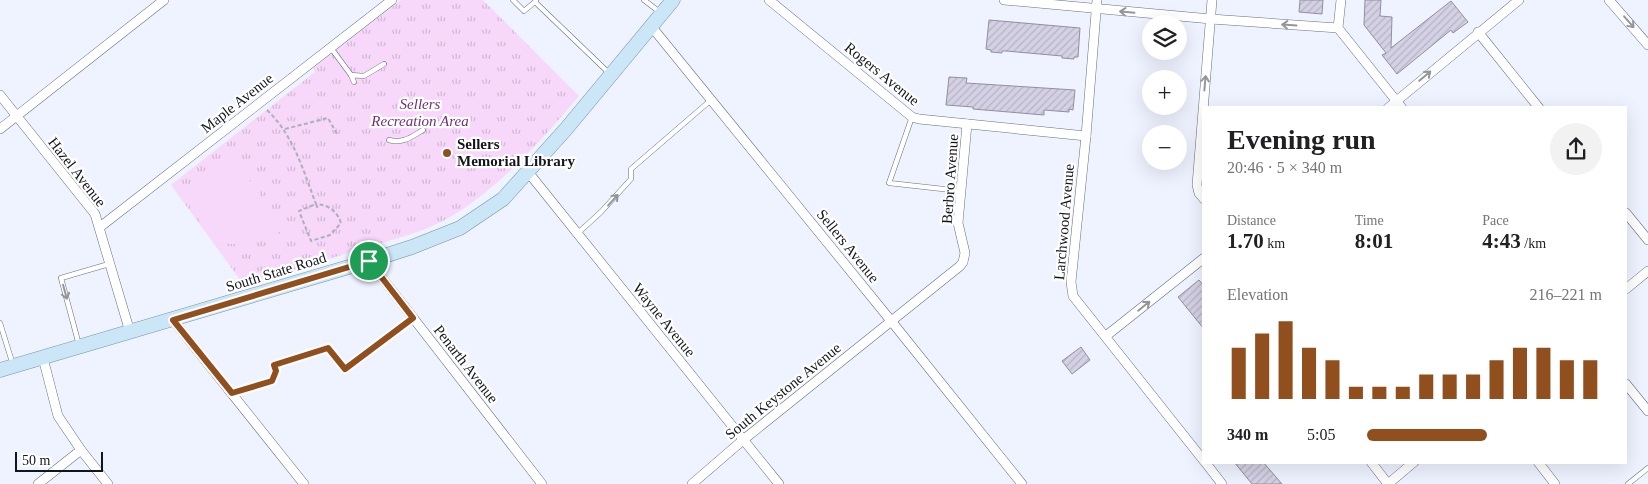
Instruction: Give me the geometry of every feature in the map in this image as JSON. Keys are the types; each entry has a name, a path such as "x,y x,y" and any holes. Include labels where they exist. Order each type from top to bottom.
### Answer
{"main road":[{"name":"South State Road","path":"0,370 369,261 460,228 502,199 528,172 673,0"}],"street":[{"path":"0,129 164,0"},
{"name":"Maple Avenue","path":"100,227 392,0"},
{"name":"Rogers Avenue","path":"769,0 912,117 1086,136"},
{"path":"1004,0 1096,4 1211,19 1338,28"},
{"path":"1204,106 1212,0"},
{"path":"1341,0 1338,28 1399,104 1478,32 1516,1"},
{"path":"1609,0 1648,45"},
{"name":"Larchwood Avenue","path":"1096,4 1086,136 1071,290 1073,296 1202,459"},
{"name":"Sellers Avenue","path":"651,26 1022,484"},
{"path":"1478,32 1538,106"},
{"name":"Hazel Avenue","path":"0,95 95,214 130,332"},
{"name":"Berbro Avenue","path":"892,322 963,262 965,253 958,223 967,124"},
{"path":"1202,126 1197,185 1202,197"},
{"name":"Wayne Avenue","path":"528,172 779,484"},
{"path":"1627,214 1648,240"},
{"path":"1106,336 1202,260"},
{"name":"Penarth Avenue","path":"369,261 542,484"},
{"path":"1627,288 1648,271"},
{"path":"173,320 304,484"},
{"name":"South Keystone Avenue","path":"692,484 743,440 892,322"},
{"path":"43,358 58,416 81,450 108,484"},
{"path":"1627,385 1648,411"},
{"path":"38,484 81,450"},
{"name":"Larchwood Avenue","path":"1206,464 1222,484"},
{"path":"1373,464 1388,484 1412,464"},
{"path":"1540,464 1555,484"}],"lane":[{"path":"513,0 524,11 536,1 611,75"},
{"path":"644,0 662,13"},
{"path":"330,47 354,82"},
{"path":"351,75 364,76 384,64"},
{"path":"578,234 631,179 631,169 711,100"},
{"path":"912,117 889,183 961,191"},
{"path":"389,140 396,142 406,140 423,130"},
{"path":"80,347 61,278 110,264"},
{"path":"232,393 272,381 276,371 274,365 328,348 345,369 413,318"},
{"path":"0,323 14,366"},
{"path":"1628,484 1648,468"}],"path":[{"path":"260,104 285,129 294,146 318,209"},
{"path":"285,129 328,118 336,134"},
{"path":"316,204 325,205 338,213 341,223 328,235 311,241 299,211 316,204"}],"green space":[{"name":"Sellers Recreation Area","path":"401,0 483,0 579,96 533,148 499,181 462,210 443,221 405,236 244,285 171,185 315,72 313,68"},
{"path":"232,156 239,157 252,177 249,180 285,229 268,238 244,244 227,244 217,243 203,226 179,190 224,169 221,161"}],"building":[{"path":"1300,0 1323,0 1322,14 1299,12"},
{"path":"1365,0 1381,0 1380,16 1392,17 1391,48 1451,1 1468,22 1453,33 1451,30 1397,74 1382,55 1386,53 1364,25"},
{"path":"989,20 1080,28 1078,57 1074,57 1074,59 1062,58 1062,56 1006,51 1002,51 1002,53 991,52 991,50 986,49"},
{"path":"949,77 967,78 966,83 1075,90 1073,110 1069,109 1069,112 1044,110 1044,115 946,105"},
{"path":"1199,280 1202,284 1202,327 1178,297"},
{"path":"1081,347 1090,360 1072,374 1062,361"},
{"path":"1236,464 1265,464 1282,484 1252,484"}],"place":[{"name":"Sellers Memorial Library","path":"447,153"}],"route":[{"path":"369,261 413,318 345,369 328,348 274,365 276,371 272,381 232,393 173,320 304,281 369,261"}]}
